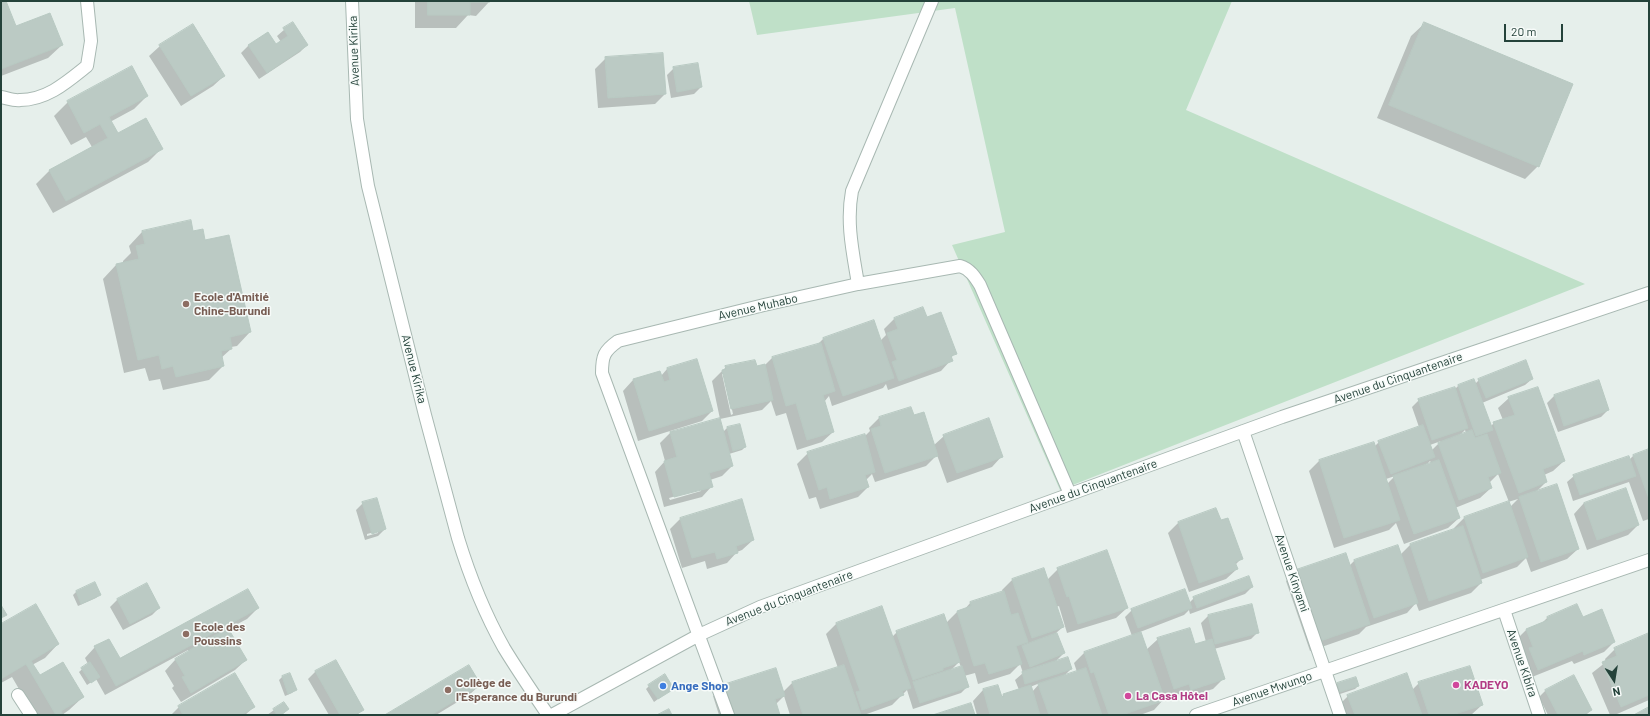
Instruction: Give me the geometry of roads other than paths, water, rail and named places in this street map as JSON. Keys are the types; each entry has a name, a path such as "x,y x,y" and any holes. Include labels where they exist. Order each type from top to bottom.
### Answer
{"street":[{"path":"1,97 20,100 42,97 62,85 87,66 91,41 87,1"},
{"name":"Avenue Kirika","path":"352,1 357,119 366,179 425,415 458,538 488,616 504,648 548,715"},
{"path":"858,284 850,237 849,218 852,191 932,1"},
{"name":"Avenue Muhabo","path":"728,715 602,373 604,355 608,348 623,339 764,305 858,284 960,266 970,271 980,285 1070,494"},
{"name":"Avenue du Cinquantenaire","path":"552,715 699,635 760,607 1243,431 1649,293"},
{"name":"Avenue Kinyami","path":"1243,431 1340,715"},
{"name":"Avenue Mwungo","path":"1196,715 1649,560"},
{"name":"Avenue Kibira","path":"1504,610 1539,715"},
{"path":"18,695 31,715"}],"place":[{"name":"Ecole d'Amitié Chine-Burundi","path":"186,304"},
{"name":"Ecole des Poussins","path":"186,634"},
{"name":"KADEYO","path":"1456,685"},
{"name":"Ange Shop","path":"663,686"},
{"name":"Collège de l'Esperance du Burundi","path":"448,690"},
{"name":"La Casa Hôtel","path":"1128,696"}]}
